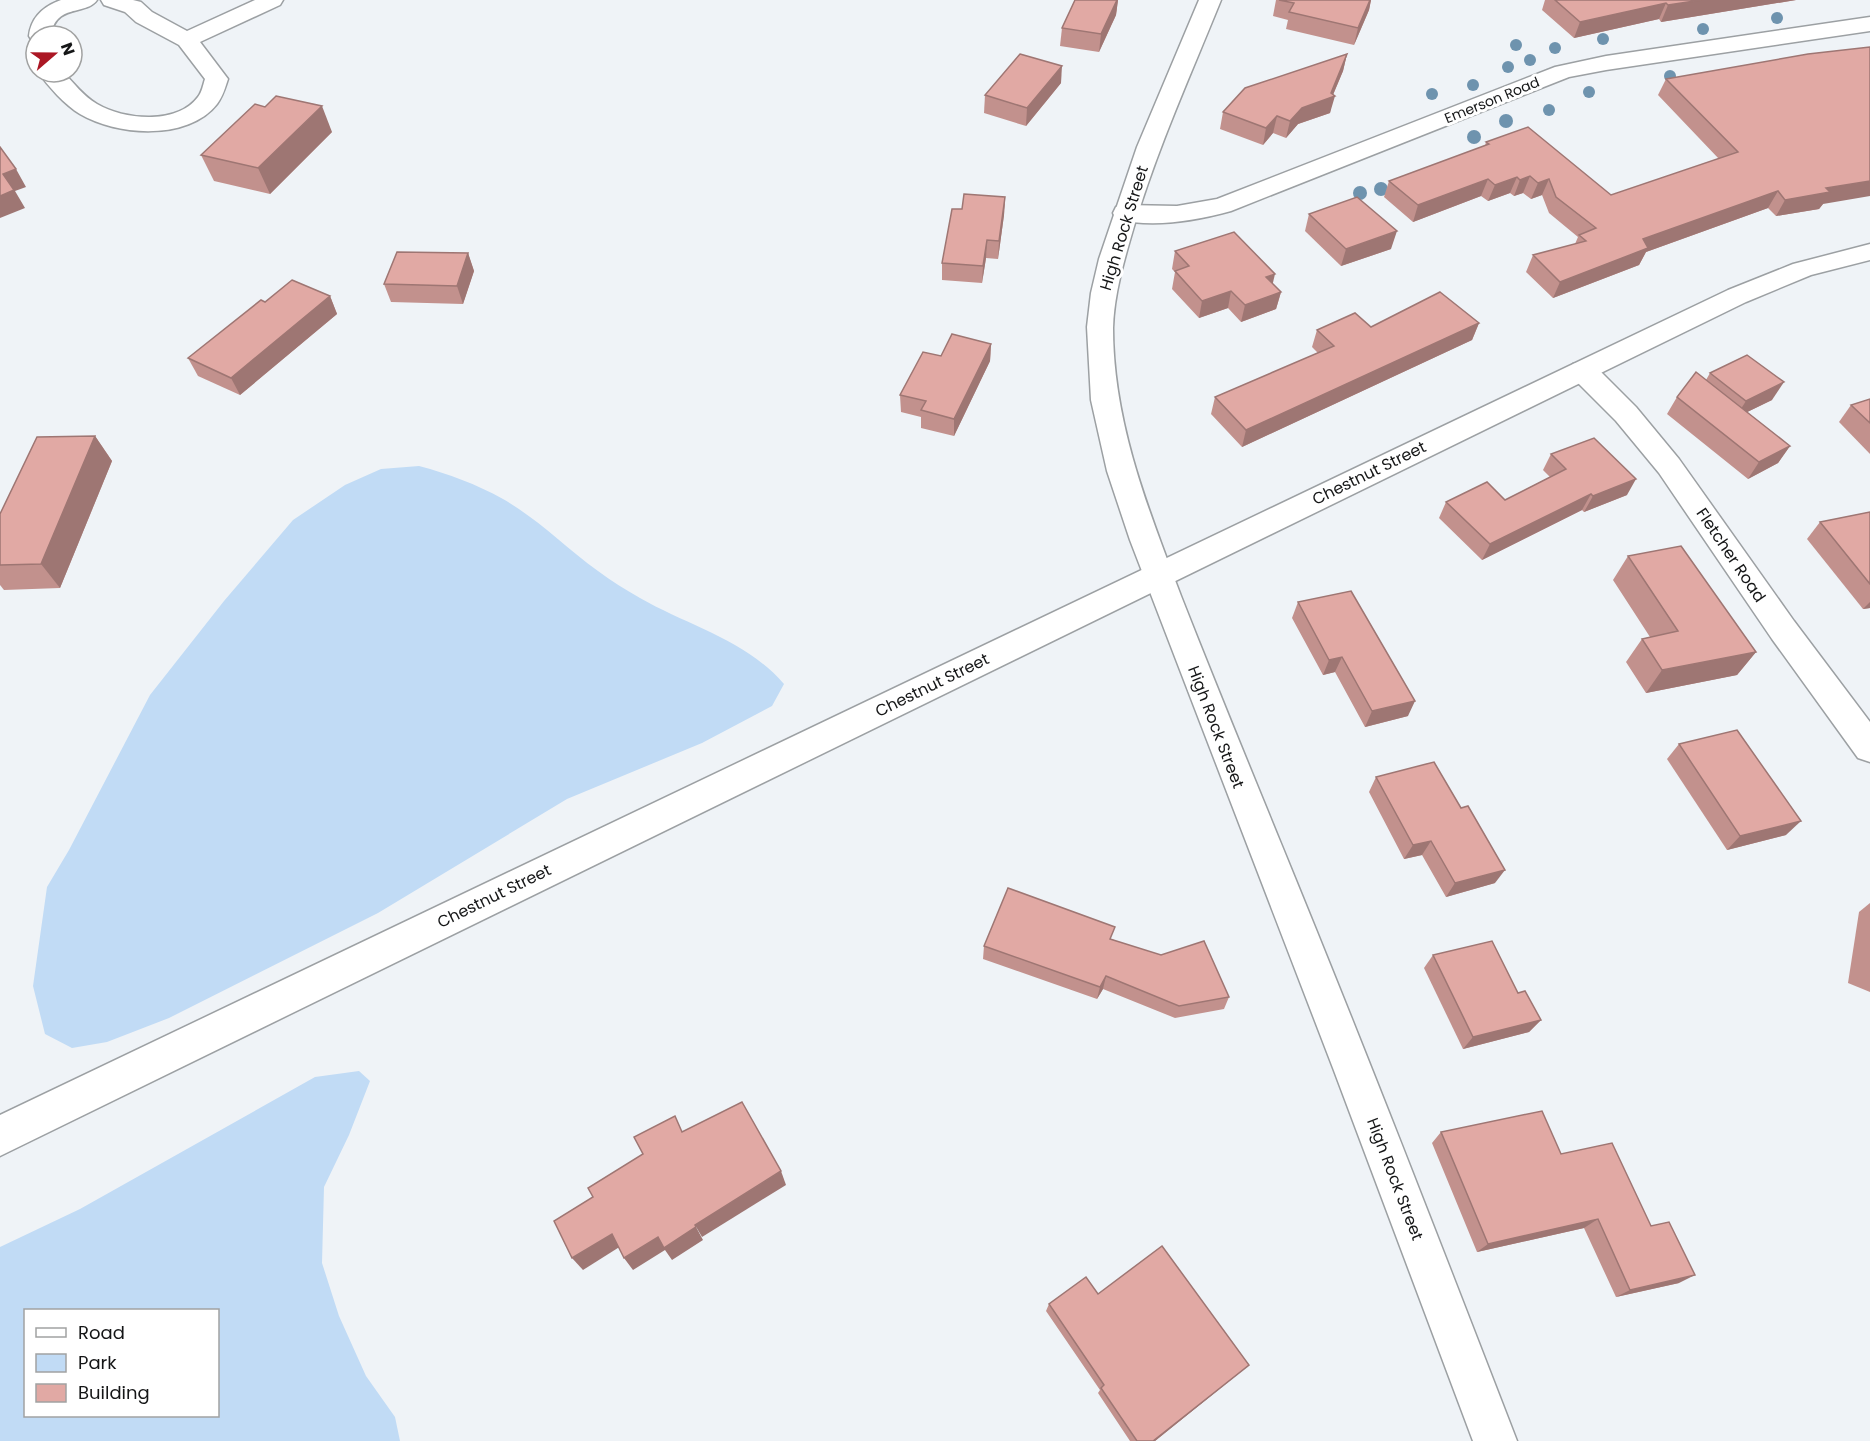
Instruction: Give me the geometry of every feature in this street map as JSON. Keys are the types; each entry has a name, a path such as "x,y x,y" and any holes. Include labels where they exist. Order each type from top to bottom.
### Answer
{"street":[{"path":"44,24 50,15 63,6 87,0"},
{"path":"62,84 89,110 132,123 166,123 193,114 209,100 217,79 187,40 144,17 133,8 112,0"},
{"path":"187,40 272,0"},
{"name":"High Rock Street","path":"1210,0 1149,147 1125,213 1104,296 1100,325 1103,393 1110,437 1158,575 1218,735 1340,1038 1495,1441"},
{"name":"Emerson Road","path":"1125,213 1177,214 1222,206 1500,96 1578,68 1870,24"},
{"name":"Chestnut Street","path":"0,1136 1772,280 1819,262 1870,252"},
{"name":"Fletcher Road","path":"1582,371 1626,414 1669,466 1783,630 1870,748"}],"green space":[{"path":"419,466 462,480 503,499 528,515 603,575 640,598 716,635 752,656 784,684 772,706 702,743 567,799 378,913 169,1018 107,1042 72,1048 45,1034 33,986 47,887 69,850 150,695 224,601 293,520 345,485 381,469"},
{"path":"359,1071 370,1081 349,1135 324,1187 322,1263 339,1316 366,1376 395,1417 400,1441 0,1441 0,1247 80,1209 315,1077"}],"building":[{"path":"1075,0 1117,0 1101,34 1062,28"},
{"path":"1279,0 1370,0 1358,28 1289,12 1294,3"},
{"path":"1555,0 1701,0 1668,5 1666,3 1580,22"},
{"path":"1870,47 1870,181 1826,188 1830,192 1785,200 1778,191 1643,239 1648,248 1560,282 1533,255 1586,241 1579,235 1596,228 1556,197 1549,179 1538,183 1530,176 1520,180 1517,177 1495,185 1488,179 1418,205 1389,181 1528,127 1611,195 1738,152 1666,79 1808,54"},
{"path":"1020,54 1062,66 1027,108 985,95"},
{"path":"1347,54 1331,93 1335,96 1302,108 1290,121 1277,116 1266,128 1223,112 1245,88"},
{"path":"276,96 322,106 258,168 201,155 255,104 265,107"},
{"path":"0,147 16,169 3,174 14,190 0,196"},
{"path":"964,194 1005,197 999,241 987,240 983,266 942,263 952,209 962,209"},
{"path":"1357,197 1397,231 1346,249 1309,214"},
{"path":"1234,232 1275,274 1266,277 1281,292 1245,305 1231,291 1202,301 1175,271 1189,266 1175,251"},
{"path":"397,252 468,253 457,286 384,284"},
{"path":"292,280 330,296 231,378 188,358 261,300 265,302"},
{"path":"1440,292 1479,323 1246,430 1215,397 1334,346 1317,330 1355,313 1371,327"},
{"path":"952,334 991,344 954,419 921,410 926,401 900,395 923,352 941,356"},
{"path":"1747,355 1784,382 1746,401 1710,373"},
{"path":"1696,372 1790,446 1759,462 1677,397"},
{"path":"1870,399 1870,423 1851,405"},
{"path":"95,436 41,564 0,565 0,514 37,437"},
{"path":"1594,438 1636,479 1593,496 1591,494 1490,544 1446,502 1487,482 1505,500 1566,469 1551,454"},
{"path":"1870,512 1870,584 1820,522"},
{"path":"1681,546 1756,652 1662,670 1642,639 1678,631 1628,556"},
{"path":"1351,591 1415,701 1372,711 1342,657 1329,660 1298,602"},
{"path":"1737,730 1801,821 1740,836 1679,744"},
{"path":"1434,762 1461,808 1468,806 1505,870 1455,883 1431,841 1413,845 1376,777"},
{"path":"1008,888 1115,927 1110,939 1161,955 1204,941 1229,997 1179,1006 1106,976 1100,987 984,946"},
{"path":"1492,941 1518,993 1525,991 1541,1020 1473,1037 1433,955"},
{"path":"742,1102 781,1171 695,1225 696,1227 664,1248 658,1237 624,1258 612,1234 572,1258 554,1221 593,1197 588,1188 643,1154 634,1137 675,1116 682,1132"},
{"path":"1542,1111 1561,1154 1612,1143 1651,1226 1669,1222 1695,1275 1630,1290 1598,1219 1488,1244 1441,1132"},
{"path":"1162,1246 1249,1365 1153,1441 1137,1441 1101,1388 1104,1385 1049,1304 1086,1277 1098,1294"}]}
